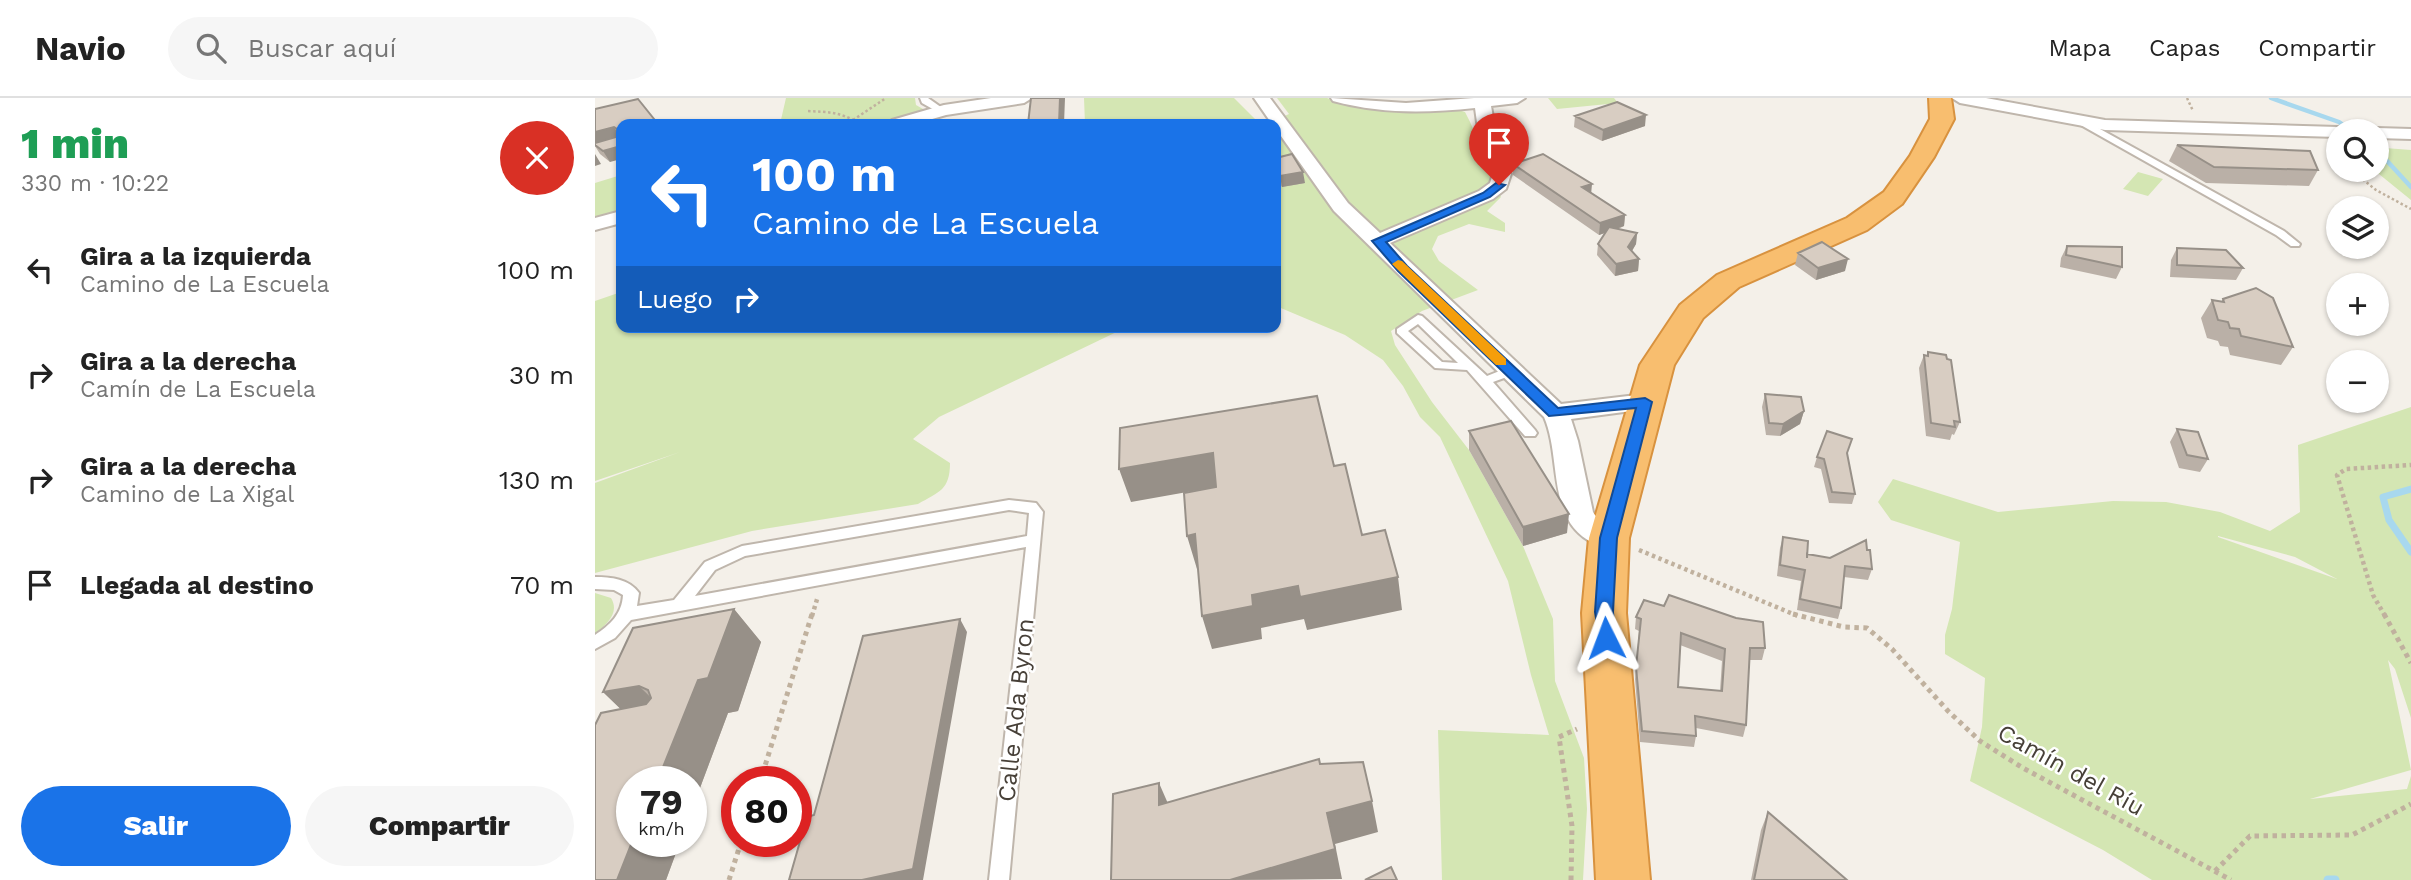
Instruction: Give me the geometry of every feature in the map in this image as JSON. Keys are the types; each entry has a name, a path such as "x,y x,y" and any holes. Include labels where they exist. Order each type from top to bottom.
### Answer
{"highway":[{"path":"1623,880 1604,612 1608,538 1657,365 1691,312 1728,281 1857,224 1892,198 1922,157 1942,119 1940,98"}],"street":[{"path":"913,119 941,110 1024,98"},
{"path":"1262,98 1277,119"},
{"path":"1339,98 1360,105 1396,109 1465,105 1482,100 1517,98"},
{"path":"1960,98 2082,122 2190,129 2326,132"},
{"path":"1378,241 1486,195 1499,185 1502,174 1490,151 1482,100"},
{"path":"1281,124 1341,207 1555,413 1567,441 1575,503 1586,526 1608,538"},
{"path":"2389,133 2411,134"},
{"path":"595,224 616,218"},
{"path":"1555,413 1645,402"}],"lane":[{"path":"924,98 925,102 941,110"},
{"path":"2082,122 2295,244"},
{"path":"1470,367 1439,365 1401,331 1418,318 1485,381 1530,433"},
{"path":"1485,381 1511,371"},
{"name":"Calle Ada Byron","path":"680,603 710,566 743,551 1009,505 1031,507 1036,512 1034,540 999,880"},
{"path":"628,614 1034,540"},
{"path":"595,583 623,586 631,593 628,614 595,643"}],"path":[{"path":"856,119 887,98"},
{"path":"807,111 833,112 849,119"},
{"path":"2365,182 2411,209"},
{"path":"2411,465 2346,469 2337,475 2373,595 2411,663"},
{"name":"Camín del Ríu","path":"1608,538 1795,615 1844,627 1867,628 1892,649 1948,711 1980,741 2023,768 2231,880"},
{"path":"764,766 821,588"},
{"path":"1571,880 1574,852 1573,814 1559,737 1613,712"},
{"path":"2215,871 2250,836 2353,835 2411,804"},
{"path":"729,880 736,857"}],"green space":[{"path":"786,98 915,98 916,105 930,113 913,119 781,119"},
{"path":"1084,98 1234,98 1255,119 1085,119"},
{"path":"1277,98 1327,98 1347,105 1417,113 1455,109 1465,112 1501,197 1487,211 1505,223 1505,232 1469,224 1438,236 1432,249 1439,261 1478,290 1422,311 1391,331 1395,345 1432,402 1469,450 1523,546 1553,619 1555,681 1584,758 1587,809 1583,880 1442,880 1438,730 1549,735 1508,581 1440,437 1420,417 1403,386 1383,360 1345,335 1281,308 1281,119 1278,119 1289,114"},
{"path":"1548,98 1614,98 1618,103 1557,109"},
{"path":"2389,148 2411,150 2411,200 2389,182"},
{"path":"2138,172 2163,179 2148,196 2123,189"},
{"path":"616,177 616,218 595,224 595,183"},
{"path":"616,294 616,333 1114,333 939,417 913,439 950,463 948,479 942,489 918,504 752,531 595,573 595,483 680,452 595,481 595,301"},
{"path":"2411,407 2411,718 2395,669 2388,660 2411,770 2310,799 2407,789 2411,776 2411,880 2152,880 2103,850 1970,781 1982,727 1985,678 1945,654 1945,635 1952,609 1960,542 1891,520 1878,502 1893,479 1998,512 2113,501 2166,502 2220,512 2270,531 2300,512 2298,445","holes":["2218,536 2295,557 2337,579"]},
{"path":"595,593 611,598 614,609 608,622 595,634"}],"building":[{"path":"1031,98 1060,98 1059,119 1029,119"},
{"path":"638,99 654,119 616,119 616,128 595,132 595,109"},
{"path":"1617,102 1646,115 1603,130 1575,116"},
{"path":"616,137 616,147 603,151 595,143"},
{"path":"2177,145 2310,151 2318,170 2214,167"},
{"path":"1292,154 1303,172 1281,176 1281,157"},
{"path":"1543,154 1592,184 1582,187 1625,215 1600,223 1513,164"},
{"path":"1609,227 1637,233 1628,247 1639,259 1616,264 1598,244"},
{"path":"1822,242 1848,259 1818,268 1798,253"},
{"path":"2067,246 2122,247 2122,267 2066,255"},
{"path":"2177,248 2226,250 2243,268 2177,265"},
{"path":"2256,288 2273,298 2293,347 2241,336 2239,329 2230,328 2228,322 2218,320 2212,300 2224,302 2223,299"},
{"path":"1928,352 1946,355 1947,359 1951,360 1960,422 1954,421 1955,427 1931,423 1924,355 1928,356"},
{"path":"1765,394 1801,397 1804,411 1783,424 1769,423"},
{"path":"1317,396 1334,466 1345,464 1362,535 1385,530 1398,577 1300,597 1298,586 1252,595 1253,606 1202,616 1195,534 1187,536 1184,493 1216,487 1213,453 1119,469 1120,428"},
{"path":"1511,421 1569,514 1523,527 1469,431"},
{"path":"2177,429 2198,432 2208,459 2187,455"},
{"path":"1827,431 1852,439 1847,453 1855,494 1832,492 1824,459 1817,457"},
{"path":"1783,537 1808,541 1807,554 1830,558 1866,540 1872,569 1845,566 1841,608 1800,599 1805,570 1780,565"},
{"path":"1669,595 1736,618 1763,622 1765,648 1750,648 1746,725 1695,716 1696,736 1642,731 1636,667 1641,619 1636,617 1644,600 1664,606","holes":["1681,633 1725,649 1722,691 1678,687"]},
{"path":"734,609 708,678 698,680 663,766 616,766 616,857 626,857 617,880 595,880 595,725 601,713 646,704 651,698 648,690 639,686 603,692 633,628"},
{"path":"960,619 913,869 862,880 789,880 796,857 812,857 812,816 863,636"},
{"path":"1319,759 1320,764 1363,762 1372,801 1327,813 1335,849 1230,880 1111,880 1113,794 1159,783 1159,805"},
{"path":"1768,812 1847,880 1754,880"},
{"path":"1391,867 1397,880 1365,880"}],"waterway":[{"path":"2271,98 2330,119"},
{"path":"2389,163 2411,187"},
{"path":"2411,489 2383,497 2389,520 2411,552"},
{"path":"2328,880 2335,880"}],"slow traffic":[{"path":"1398,264 1501,362"}],"route":[{"path":"1499,185 1486,195 1378,241 1403,269 1555,413 1645,402 1608,538 1604,612 1606,638"}]}
